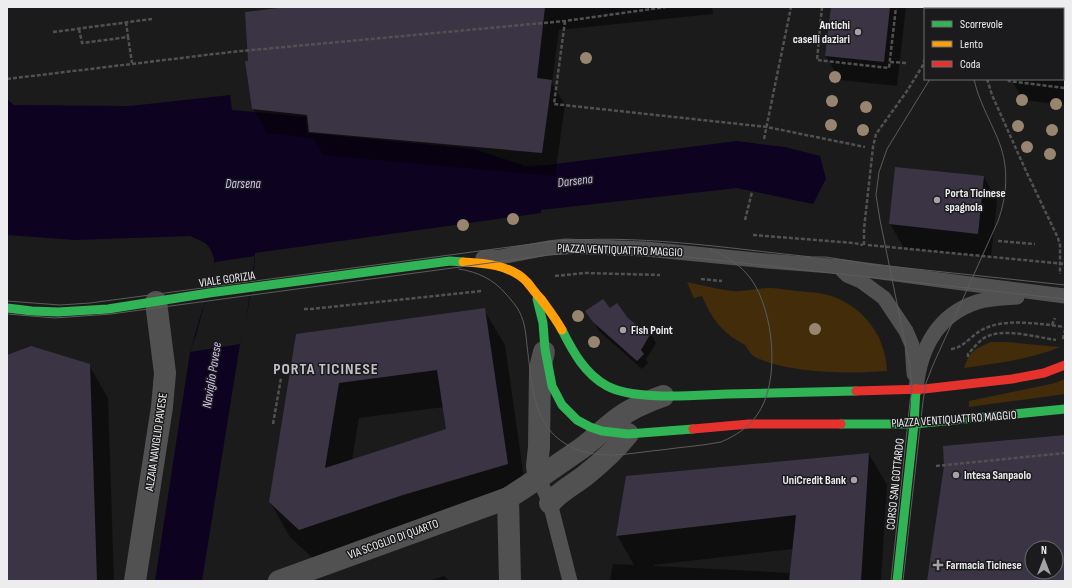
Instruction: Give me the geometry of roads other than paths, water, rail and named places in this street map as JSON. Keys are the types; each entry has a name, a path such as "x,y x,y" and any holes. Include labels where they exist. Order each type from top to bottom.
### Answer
{"street":[{"name":"VIALE GORIZIA","path":"7,308 46,312 104,310 450,261"},
{"name":"PIAZZA VENTIQUATTRO MAGGIO","path":"450,261 484,263 509,270 526,281 556,320 573,352 586,369 597,380 609,387 623,392 663,396 916,389 1012,379 1044,373 1065,365"},
{"name":"PIAZZA VENTIQUATTRO MAGGIO","path":"536,294 543,323 545,349 552,386 562,406 577,420 602,431 628,434 749,424 914,424 1065,409"},
{"name":"ALZAIA NAVIGLIO PAVESE","path":"135,581 162,407 164,373 156,302"},
{"name":"PIAZZA VENTIQUATTRO MAGGIO","path":"538,480 536,458 538,447 540,368 545,349"},
{"name":"CORSO SAN GOTTARDO","path":"897,581 914,424 916,389"},
{"name":"PIAZZA VENTIQUATTRO MAGGIO","path":"508,498 538,480 582,448 631,409 663,396"},
{"path":"550,504 556,496 600,464 628,434"},
{"path":"508,498 510,581"},
{"name":"VIA SCOGLIO DI QUARTO","path":"279,581 508,498"}],"lane":[{"name":"PIAZZA VENTIQUATTRO MAGGIO","path":"450,261 500,257 566,246 646,249 839,267 1062,295"},
{"name":"PIAZZA VENTIQUATTRO MAGGIO","path":"839,267 847,275 862,281 884,298 898,318 912,345 916,389"},
{"name":"PIAZZA VENTIQUATTRO MAGGIO","path":"916,389 918,373 927,346 938,327 950,317 977,302 991,299 1062,295"},
{"path":"538,480 550,504 570,581"}],"water":[{"name":"Darsena","path":"230,95 232,110 306,117 307,133 474,149 525,166 547,165 737,141 785,147 820,156 826,179 813,204 737,188 541,210 541,213 255,253 249,303 240,344 202,581 155,581 190,352 213,280 213,254 206,244 190,236 75,240 7,235 7,99 14,105 130,106"}],"tram line":[{"path":"891,581 912,389 910,367 876,195 879,172 887,149 929,80"},
{"path":"903,581 926,383 998,221 1004,200 1006,179 1004,158 997,137 978,94 974,80"},
{"path":"7,301 60,305 90,303 547,242 613,239 646,240 812,257 826,257 869,264 1065,285"},
{"path":"459,269 479,274 496,284 519,310 525,329 531,379 538,410 554,435 568,445 585,452 613,455 721,442 750,424 765,401 772,366 772,347 765,309 759,293 747,274 732,261 710,249"},
{"path":"7,314 55,318 111,314 549,255 593,252 670,255 1065,299"}],"place":[{"name":"Antichi caselli daziari","path":"858,32"},
{"name":"Porta Ticinese spagnola","path":"937,200"},
{"name":"Fish Point","path":"623,330"},
{"name":"Intesa Sanpaolo","path":"956,475"},
{"name":"UniCredit Bank","path":"854,480"},
{"name":"Farmacia Ticinese","path":"938,565"}],"district":[{"name":"PORTA TICINESE","path":"326,368"}],"water label":[{"name":"Naviglio Pavese","path":"211,375"}]}
